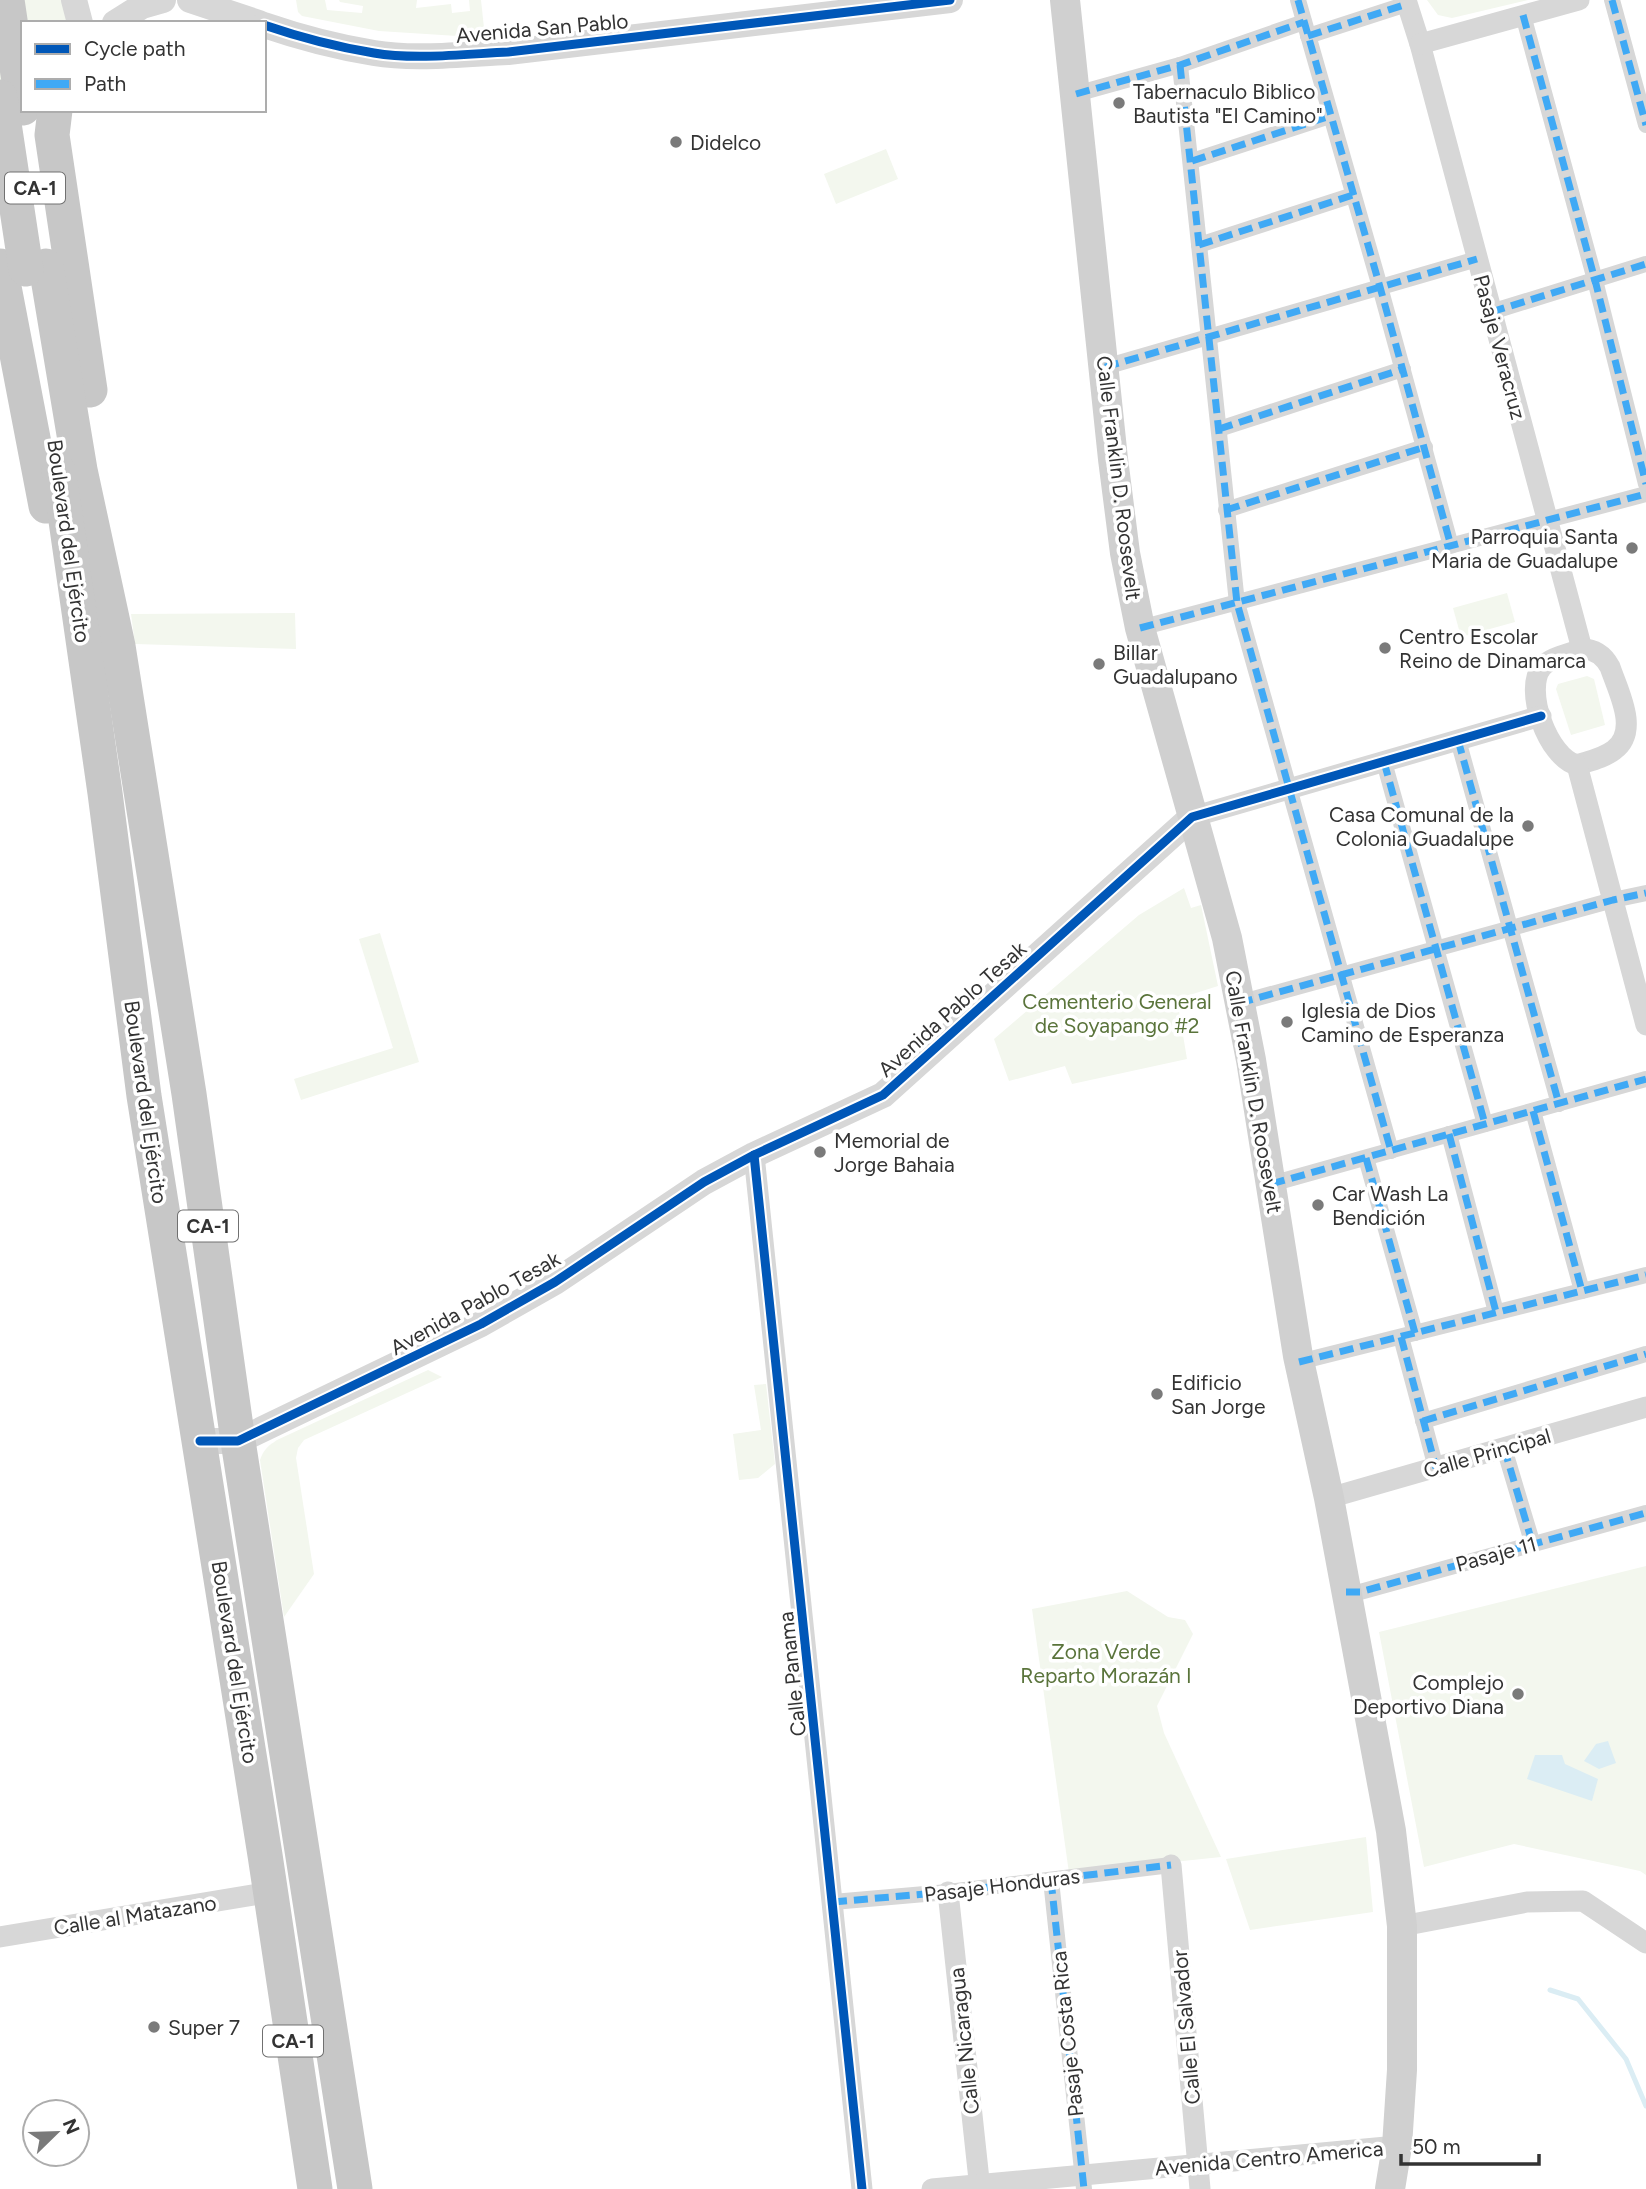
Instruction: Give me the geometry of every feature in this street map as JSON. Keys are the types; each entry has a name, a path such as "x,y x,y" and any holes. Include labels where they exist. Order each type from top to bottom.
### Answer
{"highway":[{"name":"Boulevard del Ejército","path":"7,0 21,90"},
{"name":"Boulevard del Ejército","path":"0,97 95,722 144,1096 271,1892 315,2189"},
{"name":"Boulevard del Ejército","path":"24,112 24,267 80,470 118,646 189,1094 238,1441 355,2189"},
{"path":"55,112 52,135 122,610 118,646"},
{"path":"144,1096 159,1115 170,1118 180,1114 189,1094"},
{"path":"153,1153 161,1135 174,1129 186,1131 197,1147"},
{"path":"271,1892 280,1892 290,1899 299,1917 340,2189"}],"main road":[{"name":"Calle Franklin D. Roosevelt","path":"1065,0 1125,554 1140,628 1227,938 1271,1184 1299,1362 1329,1498 1385,1794 1402,1926 1402,2070 1397,2146 1390,2189"}],"street":[{"path":"74,0 79,21"},
{"path":"118,21 142,6 163,0"},
{"path":"190,0 253,21"},
{"name":"Avenida San Pablo","path":"266,25 292,34 376,54 447,55 508,52 950,0"},
{"path":"1298,0 1451,546"},
{"path":"1420,44 1579,0"},
{"path":"1612,0 1646,125"},
{"path":"1076,94 1406,2"},
{"name":"Pasaje Veracruz","path":"1406,2 1420,44 1582,649"},
{"path":"1523,15 1595,280 1646,484"},
{"path":"1180,65 1237,603 1391,1151"},
{"path":"0,114 21,110"},
{"path":"1192,161 1330,116"},
{"path":"1199,245 1353,195"},
{"path":"1105,367 1477,259"},
{"path":"1491,312 1646,264"},
{"path":"1219,429 1403,369"},
{"path":"1226,510 1424,447"},
{"path":"1140,628 1646,494"},
{"path":"1582,649 1598,653 1610,667 1627,721 1625,738 1612,752 1577,765 1567,762 1555,751 1549,740 1534,689 1542,667 1548,662 1582,649"},
{"name":"Avenida Pablo Tesak","path":"200,1441 238,1441 481,1324 555,1282 704,1182 754,1155 883,1095 1192,817 1541,716"},
{"path":"1458,740 1559,1104"},
{"path":"1384,762 1485,1124"},
{"path":"1577,765 1646,1025"},
{"path":"1239,1003 1646,893"},
{"path":"1271,1184 1646,1079"},
{"path":"1533,1111 1583,1291"},
{"path":"1449,1134 1496,1312"},
{"name":"Calle Panama","path":"754,1155 862,2189"},
{"path":"1366,1157 1408,1335 1423,1421 1436,1468"},
{"path":"1299,1362 1646,1275"},
{"path":"1423,1421 1646,1354"},
{"name":"Calle Principal","path":"1329,1498 1646,1407"},
{"path":"1504,1448 1533,1545"},
{"name":"Pasaje 11","path":"1346,1592 1360,1592 1646,1513"},
{"name":"Pasaje Honduras","path":"833,1902 948,1892 1171,1865"},
{"name":"Calle El Salvador","path":"1171,1865 1200,2189"},
{"name":"Pasaje Costa Rica","path":"1051,1880 1084,2182"},
{"name":"Calle al Matazano","path":"0,1937 271,1892"},
{"name":"Calle Nicaragua","path":"948,1892 980,2187"},
{"path":"1402,1926 1527,1902 1583,1901 1646,1943"},
{"name":"Avenida Centro America","path":"932,2189 1084,2182 1198,2165 1397,2146"}],"green space":[{"path":"0,0 61,0 67,21 21,21 21,30 0,101"},
{"path":"296,0 325,0 327,10 362,13 363,6 339,0 417,0 416,8 451,4 452,13 470,11 469,0 481,0 484,28 473,37 379,31 302,16 298,12"},
{"path":"1427,0 1528,0 1452,18 1438,15"},
{"path":"886,149 898,179 836,204 824,174"},
{"path":"1507,593 1515,622 1461,637 1453,608"},
{"path":"295,613 296,649 135,644 131,614"},
{"path":"1587,676 1594,679 1605,725 1571,735 1556,689 1558,684"},
{"name":"Cementerio General de Soyapango #2","path":"1184,888 1191,908 1201,905 1218,986 1177,999 1187,1059 1072,1084 1065,1066 1009,1081 994,1039 1139,915"},
{"path":"380,933 419,1062 301,1100 294,1079 393,1048 359,939"},
{"path":"428,1370 442,1377 304,1440 298,1448 296,1458 314,1574 284,1617 260,1460 263,1453 277,1440"},
{"path":"766,1384 775,1464 758,1478 739,1480 733,1434 761,1430 754,1385"},
{"name":"Complejo Deportivo Diana","path":"1646,1566 1646,1875 1640,1871 1514,1844 1424,1867 1379,1632"},
{"name":"Zona Verde Reparto Morazán I","path":"1127,1591 1168,1617 1185,1620 1193,1634 1157,1706 1164,1733 1221,1857 1069,1873 1032,1609"},
{"path":"1366,1837 1373,1912 1250,1930 1226,1859"}],"shaded area":[{"path":"1608,1741 1616,1763 1599,1769 1584,1761 1596,1744"},
{"path":"1535,1755 1562,1755 1565,1764 1598,1779 1592,1801 1527,1779"}],"waterway":[{"path":"1550,1990 1578,1999 1626,2059 1646,2106"}],"marked path":[{"path":"1298,0 1451,546"},
{"path":"1612,0 1646,125"},
{"path":"1308,36 1407,4"},
{"path":"1523,15 1595,280 1646,484"},
{"path":"1076,94 1180,65 1304,22"},
{"path":"1180,65 1237,603 1391,1151"},
{"path":"1192,161 1330,116"},
{"path":"1199,245 1353,195"},
{"path":"1105,367 1477,259"},
{"path":"1491,312 1646,264"},
{"path":"1219,429 1403,369"},
{"path":"1226,510 1425,447"},
{"path":"1140,628 1646,494"},
{"path":"1458,740 1559,1104"},
{"path":"1384,762 1485,1124"},
{"path":"1239,1003 1646,893"},
{"path":"1271,1184 1646,1079"},
{"path":"1533,1111 1582,1291"},
{"path":"1449,1134 1496,1312"},
{"path":"1366,1158 1415,1333"},
{"path":"1299,1362 1646,1275"},
{"path":"1401,1337 1436,1468"},
{"path":"1423,1421 1646,1354"},
{"path":"1504,1448 1533,1545"},
{"path":"1346,1592 1360,1592 1646,1513"},
{"path":"833,1902 948,1892 1171,1865"},
{"path":"1051,1880 1084,2189"}],"cycle path":[{"path":"266,26 318,41 374,53 441,56 508,52 950,0"},
{"path":"200,1441 238,1441 481,1324 555,1282 704,1182 754,1155 883,1095 1192,817 1541,716"},
{"path":"754,1155 862,2189"}],"place":[{"name":"Tabernaculo Biblico Bautista \"El Camino\"","path":"1119,103"},
{"name":"Didelco","path":"676,142"},
{"name":"Parroquia Santa Maria de Guadalupe","path":"1632,548"},
{"name":"Centro Escolar Reino de Dinamarca","path":"1385,648"},
{"name":"Billar Guadalupano","path":"1099,664"},
{"name":"Casa Comunal de la Colonia Guadalupe","path":"1528,826"},
{"name":"Iglesia de Dios Camino de Esperanza","path":"1287,1022"},
{"name":"Memorial de Jorge Bahaia","path":"820,1152"},
{"name":"Car Wash La Bendición","path":"1318,1205"},
{"name":"Edificio San Jorge","path":"1157,1394"},
{"name":"Complejo Deportivo Diana","path":"1518,1694"},
{"name":"Super 7","path":"154,2027"}]}
